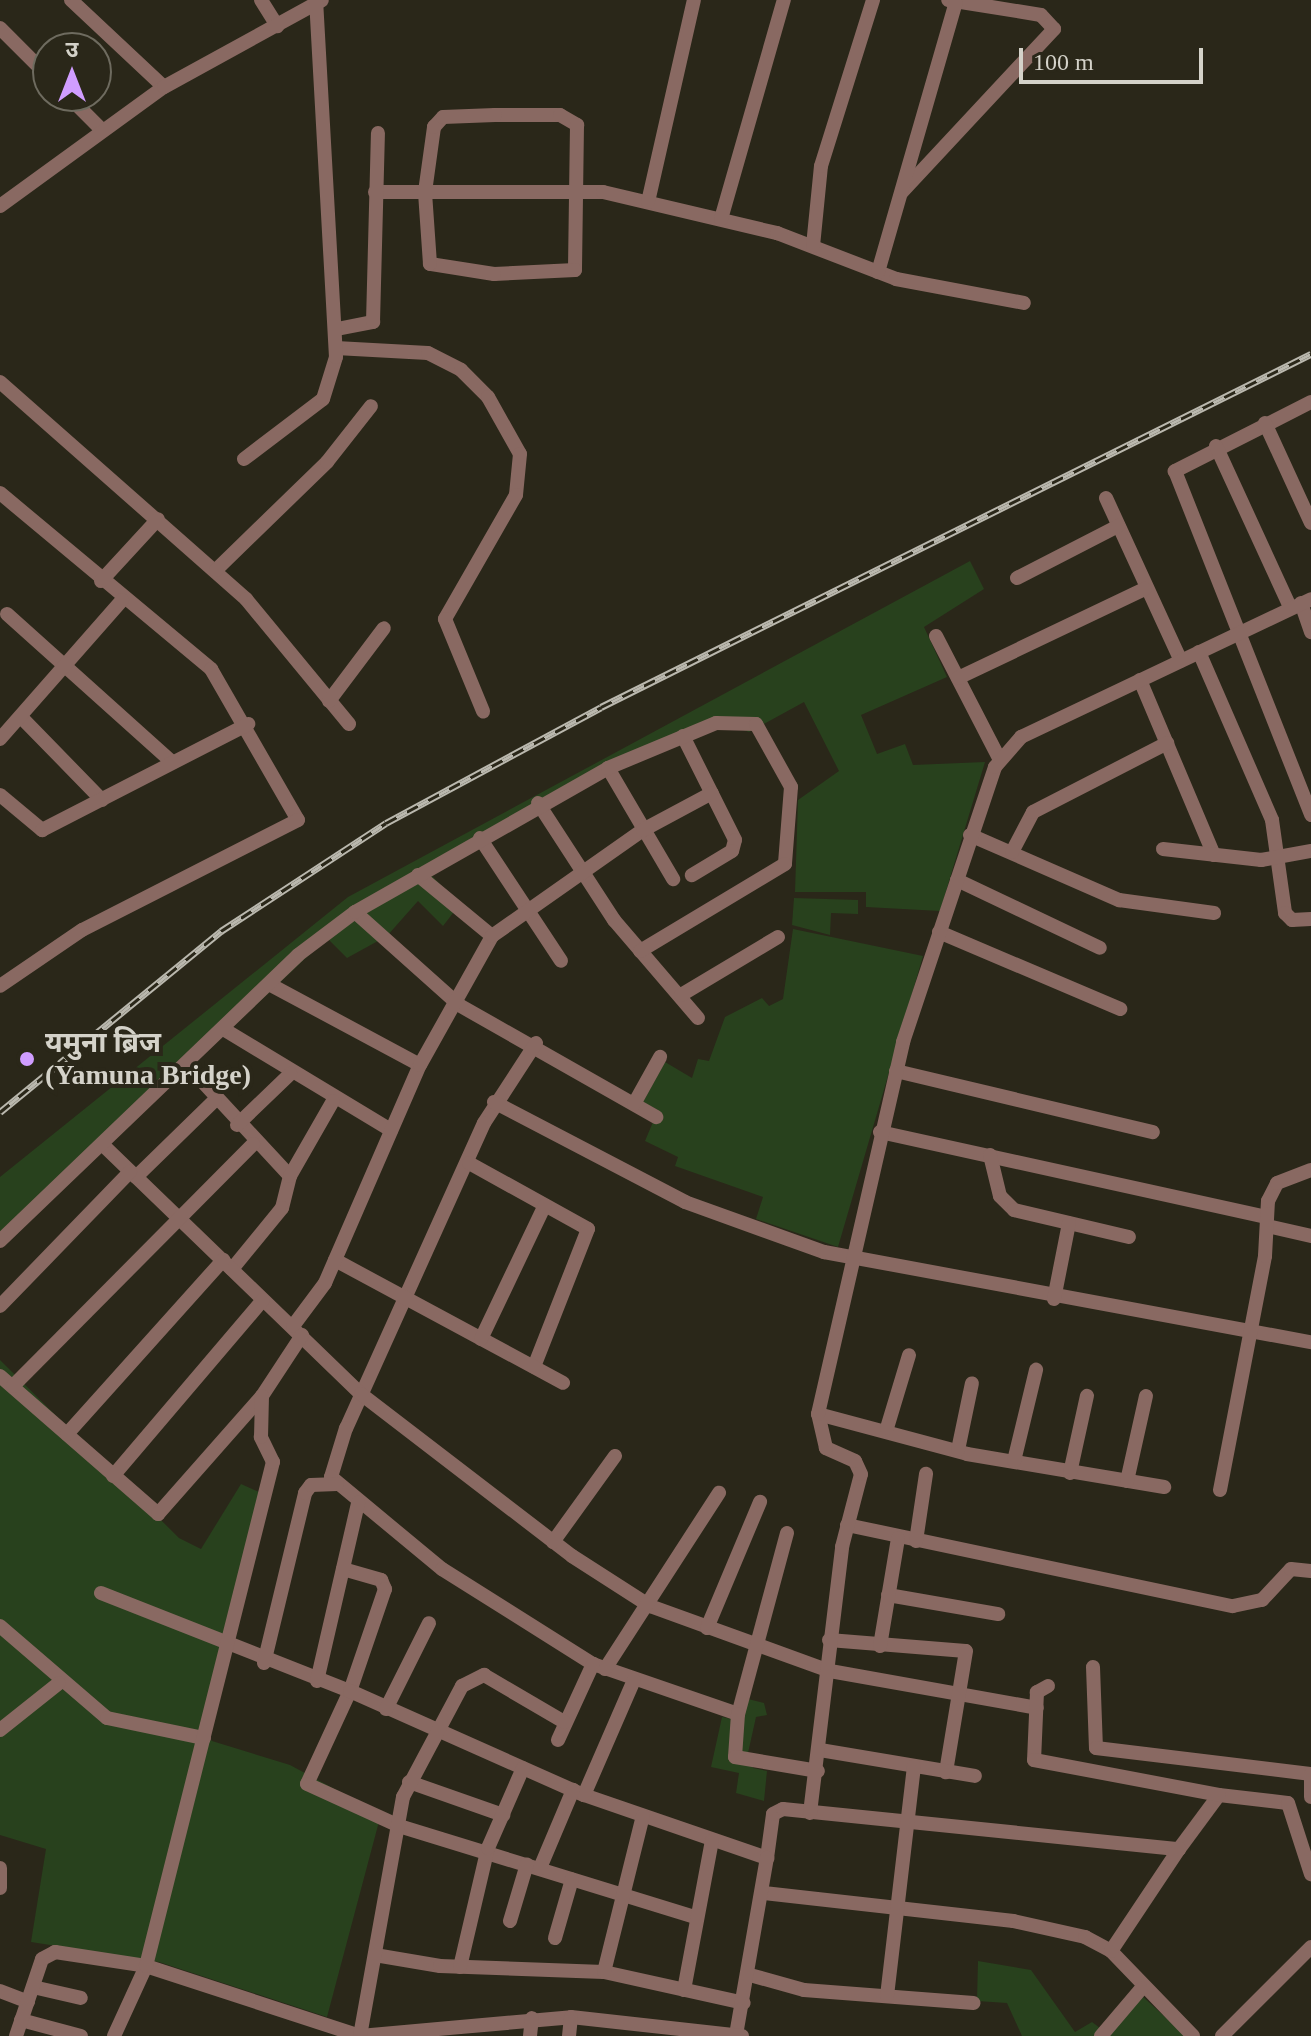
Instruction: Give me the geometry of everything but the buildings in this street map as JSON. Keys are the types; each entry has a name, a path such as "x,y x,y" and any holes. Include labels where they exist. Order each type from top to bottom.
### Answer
{"street":[{"path":"71,0 164,87"},
{"path":"261,0 277,26"},
{"path":"648,202 694,0"},
{"path":"721,219 784,0"},
{"path":"813,246 821,166 873,0"},
{"path":"878,272 952,1 1041,15 1054,29 902,192"},
{"path":"0,206 164,87 319,2 336,348 323,399 244,459"},
{"path":"0,28 32,60"},
{"path":"84,112 102,130"},
{"path":"495,115 574,119 582,191 578,266 535,275 435,267 428,258 425,192 437,120 495,115"},
{"path":"337,329 373,322 378,133"},
{"path":"375,192 582,191 648,202 813,246 878,272 1024,303"},
{"path":"336,348 428,353 461,370 488,397 520,454 516,495 445,619 483,711"},
{"path":"0,382 216,570 349,724"},
{"path":"1311,402 1178,465 1176,477 1311,815"},
{"path":"216,570 327,462 371,406"},
{"path":"1265,423 1311,523"},
{"path":"1216,446 1300,603 1311,632"},
{"path":"0,493 122,600 211,669 248,724 296,822 82,930 0,986"},
{"path":"1106,498 1145,589 1181,661"},
{"path":"101,581 158,519"},
{"path":"1017,578 1118,526"},
{"path":"958,678 1145,589"},
{"path":"1,737 21,717 65,660 122,600"},
{"path":"810,1813 830,1671 829,1640 847,1525 860,1466 826,1448 818,1414 896,1071 970,835 999,758 1021,737 1300,603"},
{"path":"7,614 65,660 171,761"},
{"path":"329,701 384,628"},
{"path":"936,636 999,758"},
{"path":"1199,652 1272,820 1281,858 1285,913 1292,920 1311,919"},
{"path":"1140,680 1214,855"},
{"path":"21,717 102,800"},
{"path":"0,1241 188,1066 269,984 355,912 538,803 608,768 724,721 764,729 791,787 789,852 778,872 640,951"},
{"path":"0,795 42,830 248,724"},
{"path":"683,736 735,847 692,875"},
{"path":"1012,852 1040,807 1167,743"},
{"path":"608,768 673,879"},
{"path":"0,1376 158,1514 262,1396 335,1260 420,1065 459,1005 492,936 525,907 581,870 643,830 712,793"},
{"path":"538,803 581,870 640,951 698,1018"},
{"path":"970,835 1129,903 1214,913"},
{"path":"480,838 561,961"},
{"path":"1163,849 1281,858 1311,851"},
{"path":"418,875 492,936"},
{"path":"957,880 1100,948"},
{"path":"355,912 459,1005 536,1043 656,1117"},
{"path":"939,932 1120,1009"},
{"path":"681,995 778,937"},
{"path":"269,984 420,1065"},
{"path":"225,1030 333,1101 391,1130"},
{"path":"536,1043 494,1102 407,1301 361,1394 332,1466 337,1484 442,1569 599,1667 738,1714"},
{"path":"634,1104 660,1057"},
{"path":"188,1066 253,1144 290,1176"},
{"path":"896,1071 1153,1132"},
{"path":"237,1125 290,1074"},
{"path":"0,1306 133,1175 215,1100"},
{"path":"67,1434 282,1208 290,1176 333,1101"},
{"path":"494,1102 685,1202 855,1260 1054,1299 1252,1326 1311,1342"},
{"path":"880,1132 990,1155 1267,1222 1311,1236"},
{"path":"13,1386 253,1144"},
{"path":"103,1145 361,1394 553,1542 650,1606 830,1671 1037,1708"},
{"path":"990,1155 1006,1204 1129,1237"},
{"path":"469,1163 585,1225 589,1237 534,1367"},
{"path":"1220,1490 1252,1326 1267,1222 1277,1183 1311,1170"},
{"path":"481,1339 545,1205"},
{"path":"1054,1299 1069,1223"},
{"path":"335,1260 563,1383"},
{"path":"113,1476 263,1300"},
{"path":"887,1428 909,1355"},
{"path":"1014,1461 1036,1370"},
{"path":"958,1450 972,1383"},
{"path":"114,2036 146,1966 273,1462 261,1437 262,1396"},
{"path":"1070,1473 1087,1396"},
{"path":"1127,1481 1146,1396"},
{"path":"818,1414 887,1428 958,1450 1070,1473 1164,1487"},
{"path":"553,1542 615,1456"},
{"path":"916,1541 926,1474"},
{"path":"264,1663 305,1493 311,1485 337,1484"},
{"path":"558,1740 564,1722 599,1667 650,1606 719,1493"},
{"path":"707,1628 760,1502"},
{"path":"317,1681 358,1503"},
{"path":"847,1525 1233,1606 1262,1600 1291,1569 1311,1571"},
{"path":"787,1533 759,1647 738,1714 737,1760 818,1771"},
{"path":"880,1646 898,1538"},
{"path":"343,1569 385,1586 350,1691 305,1781 399,1826 488,1848 572,1879 694,1917"},
{"path":"101,1593 264,1663 350,1691 578,1792 767,1858"},
{"path":"888,1595 998,1614"},
{"path":"386,1709 429,1623"},
{"path":"0,1626 59,1683 117,1723 204,1738"},
{"path":"829,1640 966,1651 946,1772"},
{"path":"1048,1686 1037,1692 1034,1760 1219,1795 1290,1805 1311,1799 1311,1774 1096,1748 1093,1667"},
{"path":"360,2036 409,1782 475,1675 564,1722"},
{"path":"510,1921 534,1866 578,1792 634,1680"},
{"path":"0,1730 59,1683"},
{"path":"820,1750 975,1776"},
{"path":"887,1996 914,1767"},
{"path":"460,1967 488,1848 523,1768"},
{"path":"409,1782 503,1815"},
{"path":"1111,1951 1219,1795"},
{"path":"1290,1805 1311,1874"},
{"path":"16,2036 49,1952 146,1966 360,2036 488,2029 532,2018 571,2017 739,2035 764,1893 773,1814 810,1813 1179,1849"},
{"path":"604,1972 643,1816"},
{"path":"684,1990 694,1917 712,1841"},
{"path":"0,1868 0,1888"},
{"path":"555,1938 572,1879"},
{"path":"764,1893 1059,1928 1111,1951 1141,1989 1193,2036"},
{"path":"1222,2036 1311,1947"},
{"path":"375,1955 460,1967 604,1972 744,2003"},
{"path":"750,1975 804,1990 974,2003"},
{"path":"33,1987 81,1998"},
{"path":"1101,2036 1141,1989"},
{"path":"0,1991 28,2002"},
{"path":"569,2036 571,2017"},
{"path":"530,2036 532,2018"},
{"path":"21,2020 81,2036"}],"green space":[{"path":"970,561 984,589 924,627 947,677 861,715 877,754 905,744 913,765 985,762 940,911 866,907 866,892 795,892 798,800 839,771 804,702 749,732 726,724 616,769 430,874 460,904 443,926 418,901 387,936 347,958 327,938 0,1247 0,1177 348,897"},
{"path":"794,898 858,900 858,914 831,913 830,935 792,925"},
{"path":"793,929 923,956 838,1247 756,1219 763,1197 675,1166 678,1157 645,1141 658,1110 643,1102 665,1062 692,1078 698,1059 709,1061 725,1017 762,998 769,1006 783,999"},
{"path":"0,1360 179,1538 201,1549 241,1484 261,1493 200,1727 212,1741 290,1765 381,1814 327,2017 159,1962 31,1942 46,1849 0,1835"},
{"path":"748,1699 764,1703 767,1715 756,1717 748,1753 753,1768 767,1771 764,1801 736,1793 739,1773 711,1767 722,1717 741,1721"},
{"path":"978,1961 1031,1970 1075,2032 1092,2022 1108,2034 1141,1995 1186,2036 1022,2036 1007,2003 977,2001"}],"railway":[{"path":"0,1112 221,931 386,823 601,707 1311,354"}],"place":[{"name":"यमुना ब्रिज (Yamuna Bridge)","path":"27,1059"}]}
